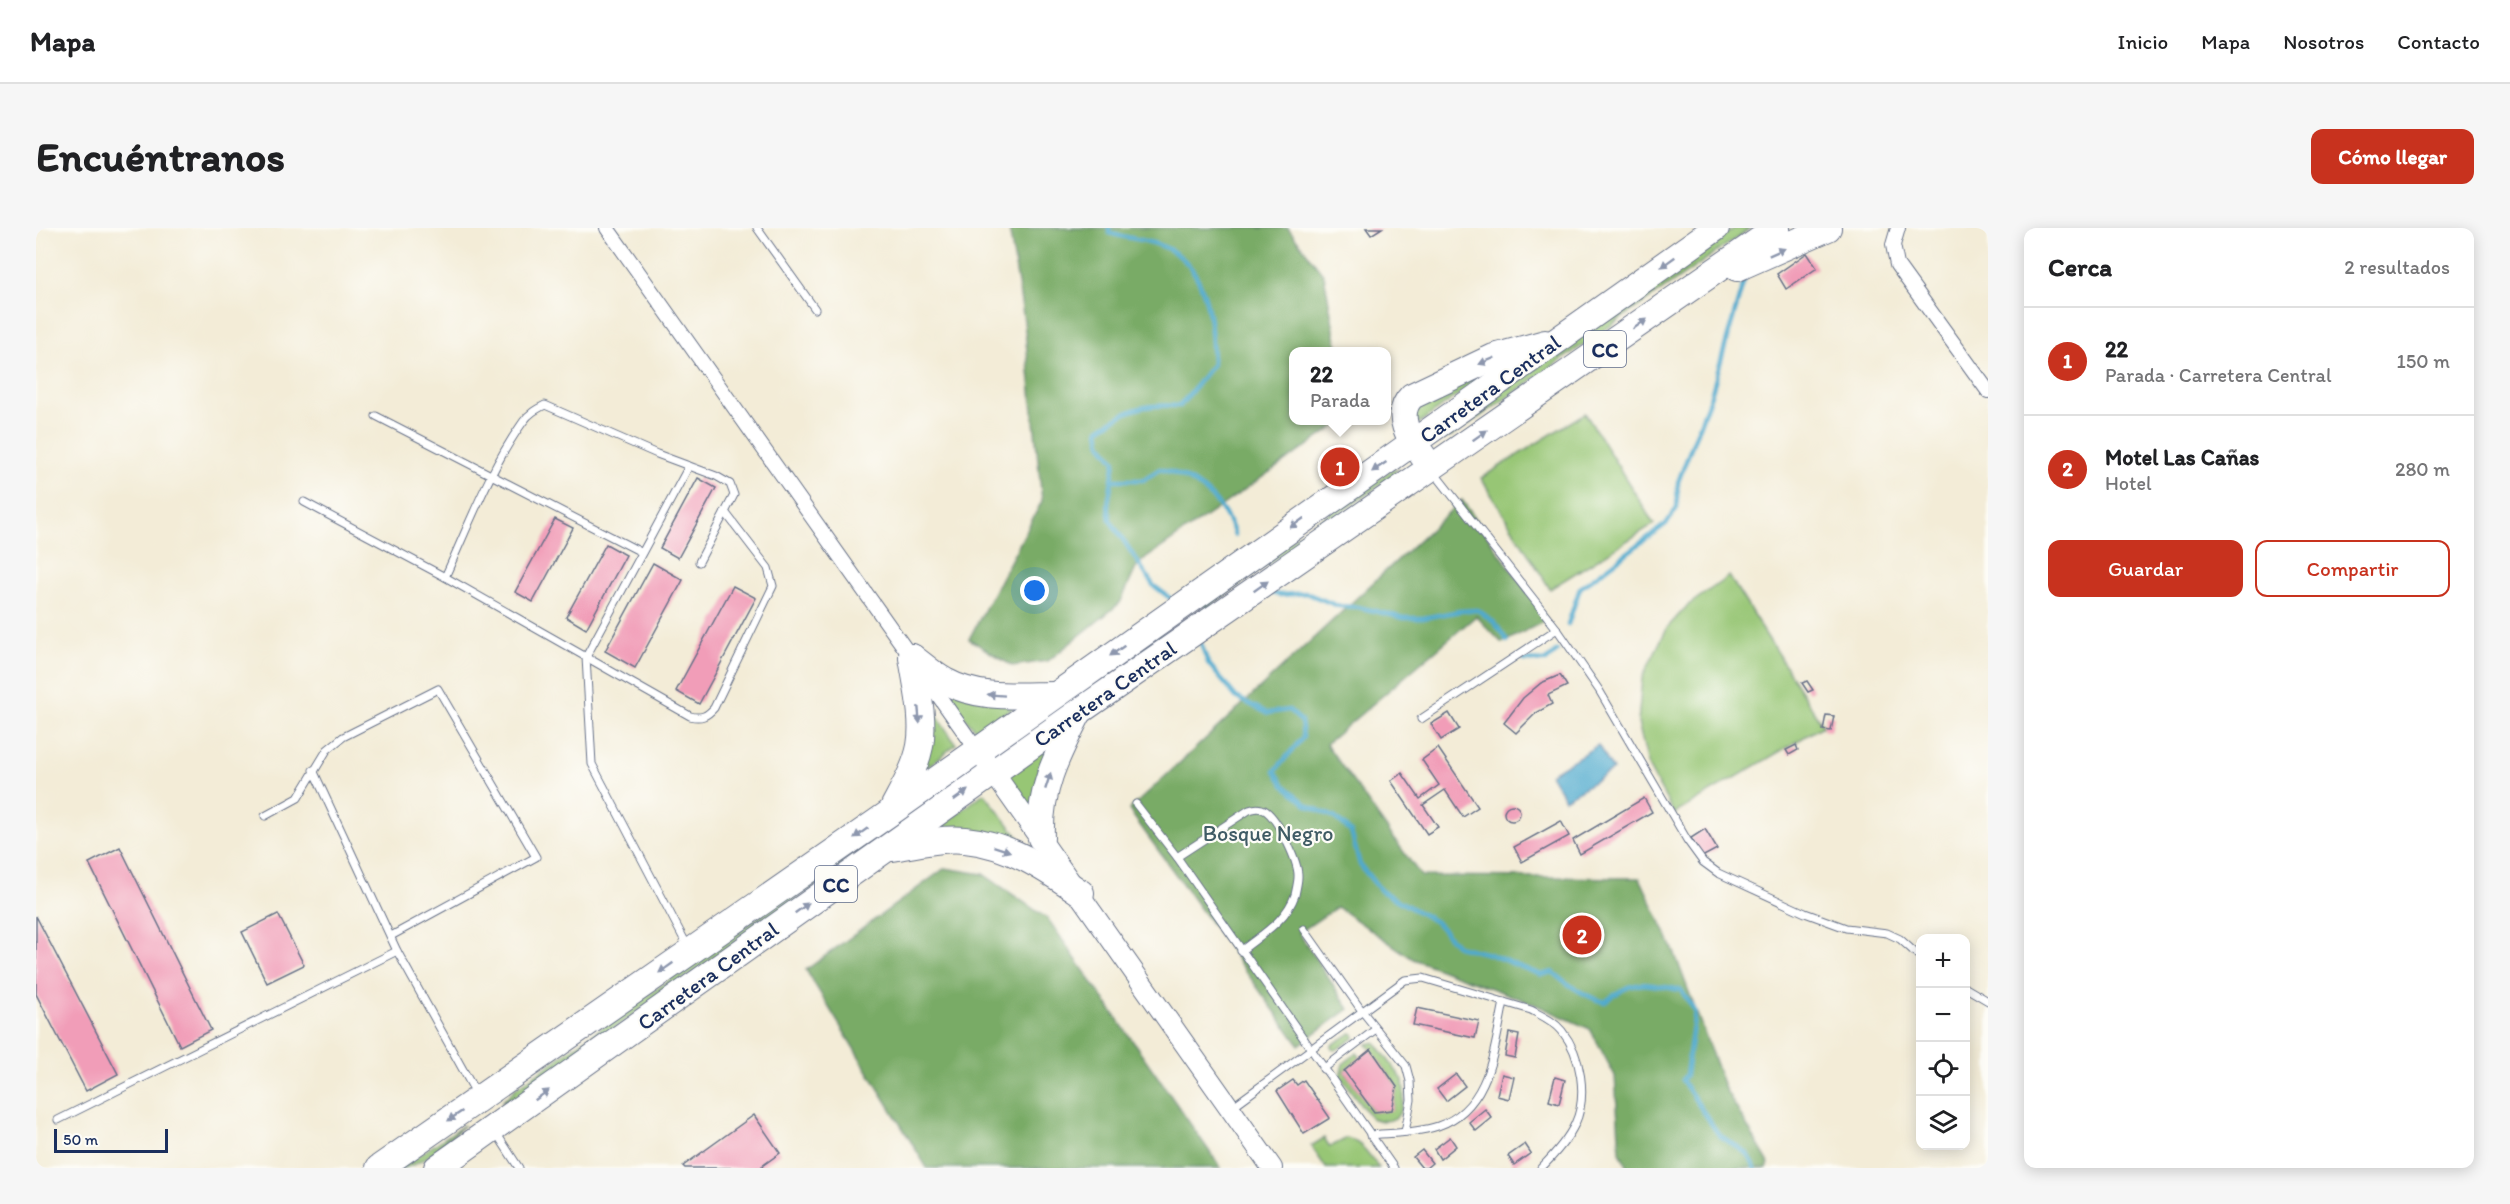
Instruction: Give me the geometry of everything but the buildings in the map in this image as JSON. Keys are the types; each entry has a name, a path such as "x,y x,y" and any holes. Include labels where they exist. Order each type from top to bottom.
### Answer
{"highway":[{"name":"Carretera Central","path":"437,1168 494,1129 699,963 891,812 1716,228"},
{"name":"Carretera Central","path":"379,1168 479,1100 883,850 1777,228"},
{"path":"1703,281 1750,264 1828,228"},
{"path":"1432,469 1413,444 1402,417 1402,408 1412,396 1494,357 1563,337"},
{"path":"912,657 944,681 970,692 998,696 1055,695"},
{"path":"891,812 910,775 920,745 920,715 912,657"},
{"path":"1041,838 1040,813 1046,782 1080,711"},
{"path":"883,850 926,842 965,840 1004,848 1044,868 1081,893"},
{"path":"479,1100 494,1129"}],"street":[{"path":"607,228 1081,893 1272,1168"},
{"path":"1898,228 1893,245 1897,265 1988,391"}],"lane":[{"path":"757,228 815,309"},
{"path":"445,577 492,476 524,421 534,411 545,405 716,476 730,484 734,495 699,562"},
{"path":"376,416 641,552"},
{"path":"689,466 586,657 592,764 699,963"},
{"path":"1432,469 1557,629 1599,690 1687,840 1703,862 1718,873 1805,913 1846,928 1887,933 1900,939 1916,953"},
{"path":"304,502 445,577 690,717 699,718 708,715 714,708 773,586 768,568 725,512"},
{"path":"1421,719 1557,629"},
{"path":"265,816 297,798 327,750 343,737 438,689 536,857 391,936"},
{"path":"313,770 397,951 479,1100"},
{"path":"1136,804 1177,857 1309,1050 1394,1168"},
{"path":"1177,857 1249,810 1256,808 1264,810 1274,818 1291,852 1299,875 1295,895 1284,917 1241,951"},
{"path":"1304,929 1362,1011 1406,1066 1411,1100 1405,1132"},
{"path":"58,1120 397,951"},
{"path":"1230,1109 1405,980 1423,978 1531,1010 1547,1018 1562,1031 1580,1070 1582,1099 1576,1122 1566,1140 1541,1168"},
{"path":"1970,991 1988,1001"},
{"path":"1370,1134 1405,1132 1438,1126 1460,1115 1472,1103 1488,1073 1504,1002"},
{"path":"1323,1069 1376,1029"},
{"path":"494,1129 519,1168"}],"green space":[{"path":"1009,228 1288,228 1324,275 1337,347 1289,347 1289,425 1337,425 1138,564 1120,603 1048,661 1012,666 969,639 1042,501 1024,321"},
{"path":"1735,228 1751,228 1452,436 1442,439 1447,430"},
{"path":"1506,361 1413,427 1412,408"},
{"path":"1585,413 1654,524 1550,589 1481,478"},
{"path":"1393,469 1398,469 1391,477 1206,608 1201,602"},
{"name":"Bosque Negro","path":"1462,500 1547,620 1502,643 1476,616 1326,744 1421,876 1640,878 1673,949 1725,1089 1769,1163 1767,1168 1627,1168 1620,1152 1615,1076 1590,1029 1534,1004 1413,959 1337,907 1299,933 1349,1009 1299,1045 1129,810"},
{"path":"1729,576 1823,726 1674,814 1649,768 1638,723 1642,678 1667,628 1687,606"},
{"path":"1160,632 1165,639 1069,706"},
{"path":"938,684 1019,704 976,731"},
{"path":"928,703 956,744 915,777"},
{"path":"1052,740 1032,813 1006,776"},
{"path":"951,785 943,796 519,1095 501,1103 515,1089 938,790"},
{"path":"984,793 1032,854 932,834"},
{"path":"945,868 983,874 1048,919 1221,1168 927,1168 806,970"},
{"path":"1351,1033 1354,1034 1354,1038 1336,1050 1332,1049 1332,1045"},
{"path":"1375,1042 1403,1080 1404,1098 1400,1113 1396,1118 1390,1120 1381,1121 1371,1118 1340,1076 1343,1064 1357,1053 1361,1058 1344,1071 1374,1112 1392,1109 1397,1087 1367,1044"},
{"path":"464,1125 425,1158 408,1167 400,1168"},
{"path":"1324,1138 1330,1147 1347,1138 1353,1140 1365,1150 1379,1168 1326,1168 1311,1146"}],"water":[{"path":"1598,745 1613,770 1565,799 1550,774"}],"waterway":[{"path":"1109,228 1109,233 1157,244 1184,260 1194,272 1201,286 1209,317 1213,364 1180,406 1137,409 1099,429 1101,444 1115,461 1108,504 1110,520 1153,585 1175,602"},
{"path":"1568,624 1580,588 1666,524 1677,508 1678,482 1711,395 1745,277"},
{"path":"1113,480 1143,480 1160,469 1186,478 1197,484 1215,501 1230,522 1235,535"},
{"path":"1268,592 1280,595 1306,593 1338,606 1358,607 1404,618 1423,618 1478,610 1495,623 1507,641"},
{"path":"1199,638 1208,663 1236,697 1267,713 1289,710 1301,721 1303,737 1275,771 1284,785 1307,805 1334,817 1351,832 1360,865 1381,891 1436,922 1457,946 1489,954 1541,975 1553,972 1578,990 1598,1000 1605,1002 1615,994 1641,984 1681,990 1695,1011 1686,1075 1682,1080 1719,1135 1748,1154 1755,1168"},
{"path":"1524,660 1546,661 1557,651"}],"place":[{"name":"22","path":"1340,467"},
{"name":"Motel Las Cañas","path":"1582,935"}]}
